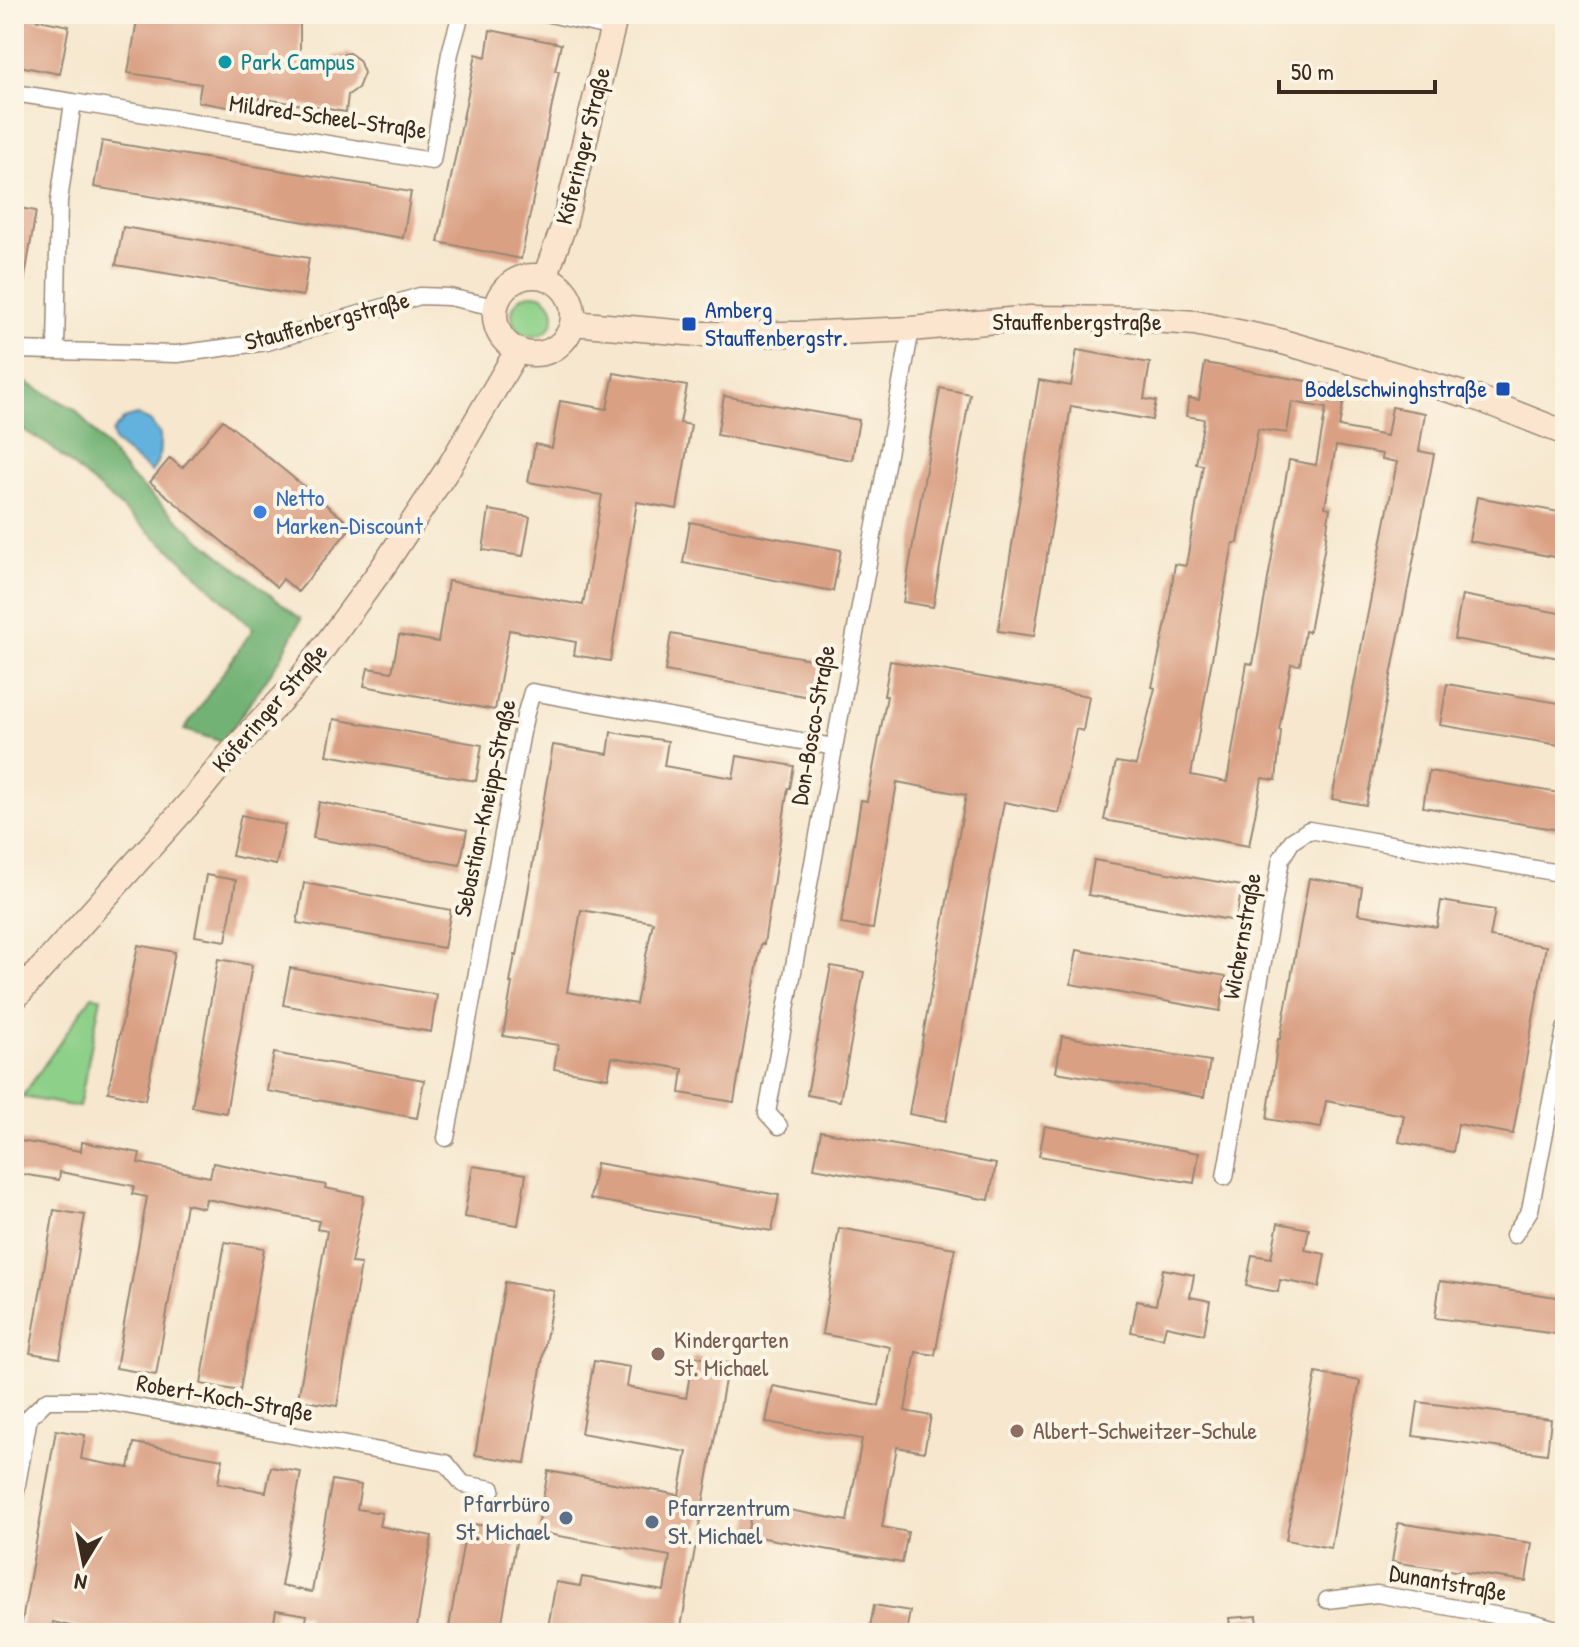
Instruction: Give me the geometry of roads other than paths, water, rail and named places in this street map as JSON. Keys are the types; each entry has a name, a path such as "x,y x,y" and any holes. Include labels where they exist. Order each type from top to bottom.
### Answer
{"street":[{"name":"Mildred-Scheel-Straße","path":"14,93 432,161 450,53 461,14"},
{"path":"550,14 615,21"},
{"name":"Köferinger Straße","path":"545,277 564,225 615,21"},
{"path":"56,349 59,201 73,102"},
{"path":"545,277 565,290 573,311 569,334 552,351 540,354 517,351 498,332 494,320 495,307 508,285 519,278 545,277"},
{"name":"Stauffenbergstraße","path":"15,350 177,354 267,342 420,296 449,297 495,307"},
{"name":"Stauffenbergstraße","path":"573,323 698,334 911,329 1030,318 1195,323 1276,340 1477,398 1565,433"},
{"name":"Don-Bosco-Straße","path":"779,1126 767,1113 911,329"},
{"name":"Köferinger Straße","path":"14,999 228,756 299,681 383,567 451,464 517,351"},
{"name":"Sebastian-Kneipp-Straße","path":"446,1138 532,692 834,747"},
{"name":"Wichernstraße","path":"1225,1177 1281,859 1292,841 1309,830 1565,874"},
{"path":"1514,1235 1530,1210 1565,1029"},
{"name":"Robert-Koch-Straße","path":"14,1501 29,1417 47,1400 98,1400 446,1463 463,1484 492,1489"},
{"name":"Dunantstraße","path":"1327,1600 1377,1594 1528,1621 1556,1629 1558,1633"}],"water":[{"path":"137,415 150,421 160,434 158,459 151,472 114,442 112,432 124,419"}],"place":[{"name":"Park Campus","path":"225,62"},
{"name":"Amberg Stauffenbergstr.","path":"689,324"},
{"name":"Bodelschwinghstraße","path":"1503,389"},
{"name":"Netto Marken-Discount","path":"260,512"},
{"name":"Kindergarten St. Michael","path":"658,1354"},
{"name":"Albert-Schweitzer-Schule","path":"1017,1431"},
{"name":"Pfarrbüro St. Michael","path":"566,1518"},
{"name":"Pfarrzentrum St. Michael","path":"652,1522"}]}
